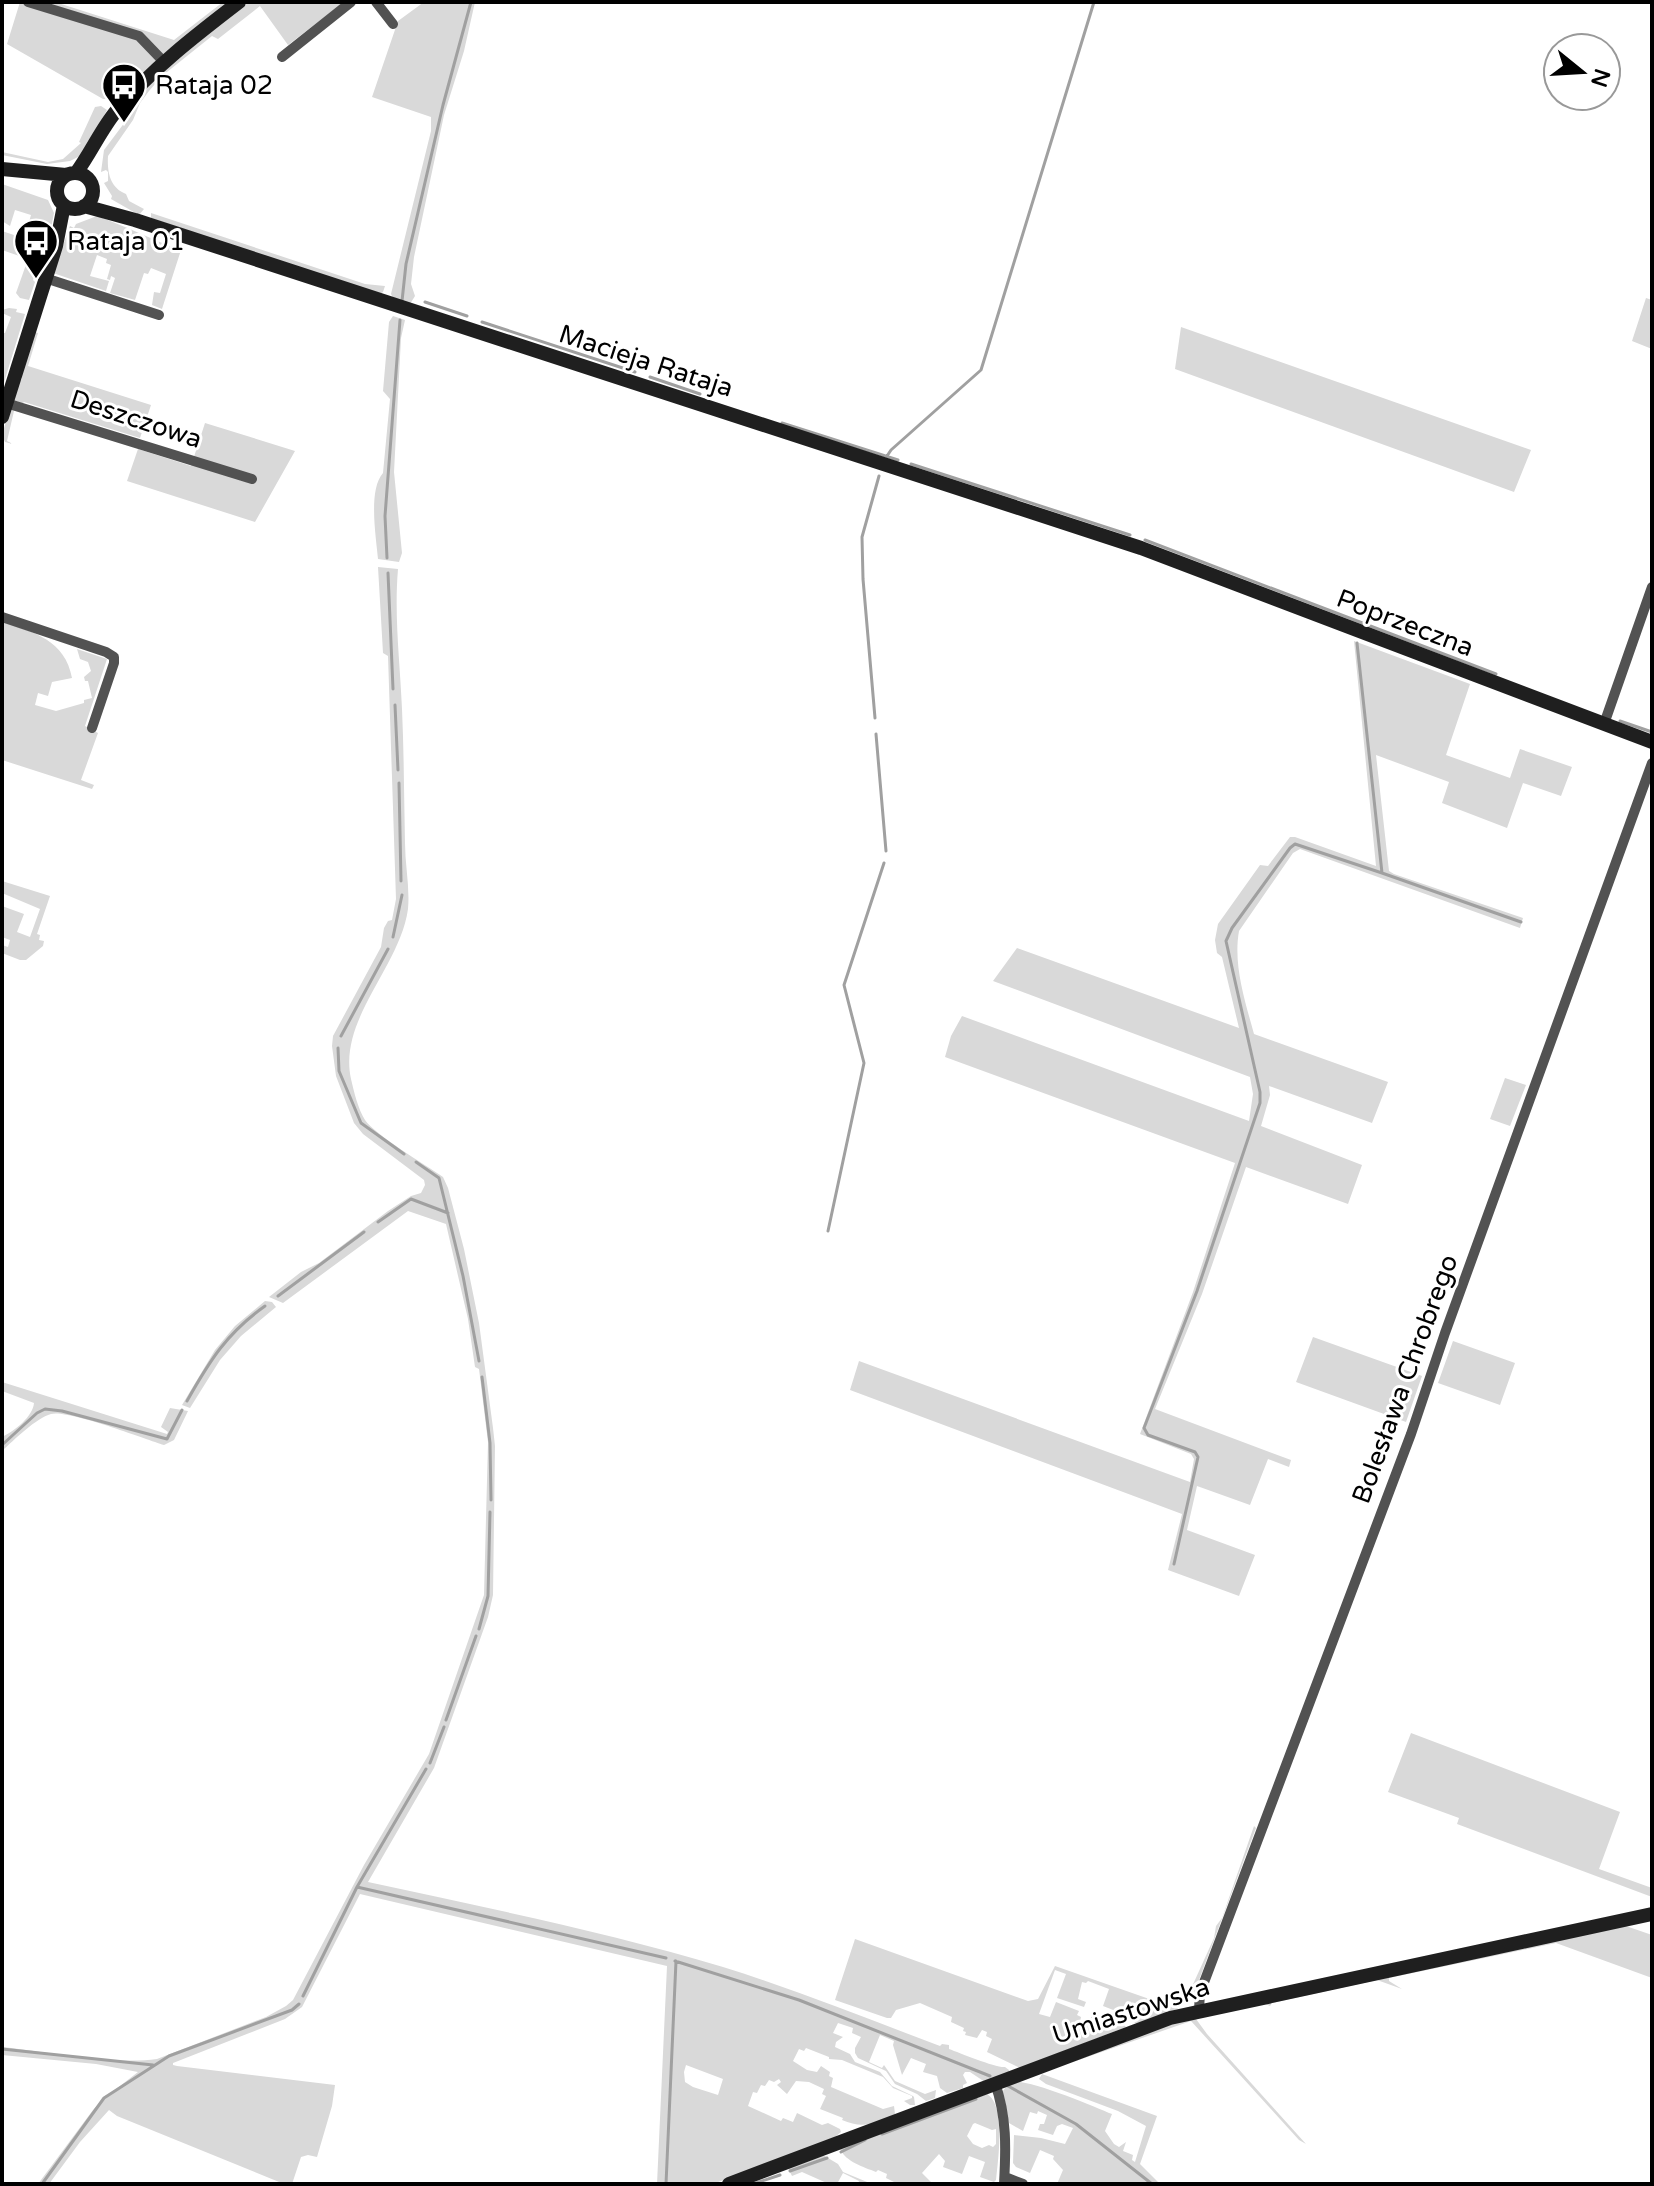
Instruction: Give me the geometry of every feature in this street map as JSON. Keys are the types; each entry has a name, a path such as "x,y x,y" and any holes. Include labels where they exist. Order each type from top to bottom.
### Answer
{"street":[{"path":"28,2 139,36 164,62"},
{"path":"71,203 90,201 81,180 99,136 116,112 164,62 239,2"},
{"path":"282,57 351,2"},
{"path":"376,2 393,24"},
{"name":"Macieja Rataja","path":"2,169 81,180 135,220"},
{"name":"Macieja Rataja","path":"24,172 51,185 71,203 135,220 1141,548"},
{"path":"4,410 56,246 72,216 71,203 58,185 81,180"},
{"path":"45,278 159,315"},
{"name":"Deszczowa","path":"4,410 252,479"},
{"name":"Poprzeczna","path":"1141,548 1652,742"},
{"path":"1604,724 1652,587"},
{"path":"2,617 114,657 92,728"},
{"name":"Bolesława Chrobrego","path":"1199,2010 1200,1993 1411,1434 1652,763"},
{"name":"Umiastowska","path":"729,2184 1170,2018 1652,1914"},
{"path":"995,2083 1002,2103 1006,2136 1004,2181 1023,2184"}],"shaded area":[{"path":"20,2 55,2 174,40 223,2 231,2 110,106 109,99 103,99 7,44"},
{"path":"249,2 344,2 288,45 260,6 218,39 212,36 162,76 140,103 133,120 108,156 113,184 126,194 129,201 144,209 139,215 111,199 104,183 108,181 108,172 101,172 104,150 131,114 129,112 137,98 165,68"},
{"path":"424,2 475,2 444,115 414,257 411,284 415,296 410,304 393,298 391,294 431,131 431,117 372,97 398,21"},
{"path":"101,106 107,110 82,155 70,161 47,164 2,155 2,152 48,162 63,159 81,143 95,107"},
{"path":"2,184 48,200 54,213 49,238 26,232 31,215 15,210 10,226 2,221"},
{"path":"151,213 365,284 385,286 379,295 151,218"},
{"path":"97,216 181,250 162,309 152,305 154,292 160,293 166,274 151,268 148,274 144,273 135,300 110,293 115,278 111,276 110,280 107,279 111,265 106,263 107,259 97,255 90,276 109,281 106,291 53,273 70,226 74,228 76,224"},
{"path":"2,231 32,241 45,250 29,300 20,298 16,293 28,259 2,250"},
{"path":"1646,298 1652,300 1652,349 1632,341"},
{"path":"9,308 25,314 2,389 2,333 5,333 11,317 2,310"},
{"path":"393,316 405,320 401,338 394,472 402,553 399,562 378,559 374,514 376,490 383,473 390,399 383,391 389,322"},
{"path":"1181,327 1531,450 1514,492 1175,369"},
{"path":"35,332 38,333 28,366 151,405 140,438 24,402 14,411 7,441 13,444 5,442 2,435"},
{"path":"205,423 295,451 255,522 127,481 138,449 191,466"},
{"path":"378,567 398,569 397,622 408,909 394,952 353,1035 349,1057 351,1079 365,1120 443,1177 448,1188 479,1323 495,1446 493,1595 488,1617 434,1768 368,1882 591,1932 723,1967 940,2046 949,2045 949,2049 1005,2067 1009,2073 985,2082 965,2072 963,2075 967,2083 963,2088 947,2093 940,2088 937,2076 923,2072 926,2064 911,2058 902,2075 894,2041 880,2035 869,2062 882,2068 884,2065 895,2081 925,2094 936,2090 935,2098 926,2101 895,2084 886,2071 858,2058 855,2048 861,2037 852,2033 853,2028 838,2023 833,2033 843,2037 835,2047 850,2054 855,2062 880,2072 892,2086 913,2096 915,2105 904,2101 912,2096 893,2088 883,2077 806,2048 804,2051 799,2049 793,2061 807,2070 817,2072 821,2066 830,2072 829,2076 833,2078 831,2087 883,2109 894,2106 895,2114 869,2124 849,2123 820,2109 826,2096 822,2094 824,2089 809,2082 796,2081 787,2094 777,2085 781,2082 779,2079 774,2082 769,2080 765,2086 761,2085 757,2093 753,2092 748,2106 781,2121 783,2118 793,2122 797,2113 822,2125 828,2123 841,2132 834,2138 713,2184 657,2184 667,1966 360,1894 302,2007 285,2019 173,2063 177,2066 335,2085 317,2157 301,2157 292,2184 284,2184 117,2116 109,2110 49,2184 38,2184 93,2110 138,2072 96,2064 2,2055 2,2047 101,2059 157,2059 266,2017 293,2000 364,1865 429,1754 484,1595 488,1442 479,1369 475,1367 468,1319 446,1224 408,1211 283,1303 269,1297 388,1211 421,1193 425,1185 424,1180 363,1134 354,1123 336,1076 332,1046 333,1036 381,947 384,928 392,920 396,899 388,656 383,653","holes":["686,2065 723,2079 718,2095 685,2082 684,2072"]},
{"path":"2,622 46,640 63,655 68,665 72,678 52,682 48,696 38,693 35,705 56,711 92,698 84,677 91,671 88,662 80,659 77,649 107,659 85,726 98,733 81,780 94,785 92,789 2,760"},
{"path":"1354,641 1470,684 1446,755 1510,778 1520,749 1572,767 1561,796 1523,783 1507,828 1442,803 1449,782 1376,755 1389,871 1523,918 1520,928 1300,849 1293,853 1239,931 1239,970 1254,1034 1388,1082 1372,1123 1269,1086 1270,1095 1261,1126 1362,1165 1348,1204 1246,1167 1202,1294 1155,1409 1291,1460 1289,1467 1268,1459 1250,1505 1197,1486 1187,1530 1255,1555 1239,1596 1168,1570 1182,1514 850,1390 859,1361 1190,1482 1194,1459 1191,1454 1140,1434 1193,1292 1235,1163 945,1057 951,1036 962,1016 1249,1121 1253,1094 1250,1077 993,981 1017,948 1239,1028 1215,940 1218,924 1260,865 1268,866 1290,837 1295,837 1376,866"},
{"path":"2,881 50,896 37,934 40,935 39,940 44,941 43,946 26,960 2,953 2,945 8,947 10,940 2,937 2,906 24,914 17,932 30,937 40,909 2,893"},
{"path":"1505,1078 1526,1085 1510,1126 1490,1119"},
{"path":"265,1301 272,1302 276,1307 241,1336 220,1360 190,1408 182,1405 215,1350 235,1326"},
{"path":"1313,1337 1422,1376 1406,1422 1296,1382"},
{"path":"1453,1341 1515,1363 1500,1405 1438,1383"},
{"path":"2,1382 167,1434 161,1427 170,1408 188,1411 174,1440 164,1445 89,1420 51,1414 25,1430 2,1451 2,1437 22,1423 34,1403 2,1391"},
{"path":"1411,1733 1620,1812 1599,1869 1652,1888 1652,1897 1457,1824 1459,1818 1388,1792"},
{"path":"1254,1826 1256,1828 1193,1996 1177,2009 1138,2024 1103,2006 1109,1989 1088,1981 1082,1982 1078,1999 1086,2002 1084,2007 1057,1998 1066,1974 1055,1970 1039,2014 1050,2017 1056,2002 1079,2011 1080,2022 1088,2025 1093,2013 1126,2027 1020,2068 987,2052 992,2039 986,2036 987,2032 982,2030 977,2038 965,2035 964,2028 951,2022 952,2017 920,2003 896,2010 891,2018 887,2018 835,2000 855,1939 1028,2001 1038,1999 1055,1966 1175,2008 1185,2002 1214,1938"},
{"path":"1623,1925 1652,1935 1652,1978 1556,1943 1389,1978 1402,1989 1377,1980 1272,2003 1270,2006 1263,2003 1196,2019 1306,2144 1191,2021 1070,2063 1186,2018"},
{"path":"1042,2074 1157,2116 1140,2164 1160,2184 1057,2184 1063,2170 1053,2159 1054,2156 1040,2150 1030,2173 1016,2167 1013,2163 1014,2135 1065,2144 1073,2128 1062,2124 1057,2126 1053,2135 1038,2130 1047,2115 1038,2111 1037,2114 1030,2112 1023,2131 1009,2123 1003,2091 1012,2082 1046,2089 1112,2114 1105,2131 1119,2147 1126,2142 1123,2151 1133,2155 1135,2162 1146,2126 1118,2111 1046,2084 1039,2079"},
{"path":"987,2094 997,2109 999,2147 994,2182 980,2177 985,2162 969,2156 962,2174 943,2167 945,2161 939,2154 922,2173 933,2184 898,2184 886,2178 887,2174 851,2161 840,2149","holes":["975,2123 996,2129 996,2144 993,2147 982,2148 973,2144 967,2136"]},
{"path":"823,2155 838,2164 843,2172 872,2184 858,2184 859,2181 843,2173 837,2184 829,2184 802,2172 792,2176 788,2168"}],"waterway":[{"path":"402,301 406,264 471,2"},
{"path":"887,456 981,370 1094,2"},
{"path":"425,302 467,316"},
{"path":"387,558 385,516 400,320"},
{"path":"482,322 635,372"},
{"path":"650,377 700,394"},
{"path":"782,423 898,460"},
{"path":"911,464 1130,535"},
{"path":"875,718 862,537 879,476"},
{"path":"1145,540 1496,674"},
{"path":"388,573 393,689"},
{"path":"1174,1564 1198,1457 1195,1452 1148,1435 1144,1428 1197,1291 1260,1103 1226,941 1232,928 1295,844 1382,873 1357,643"},
{"path":"395,705 398,770"},
{"path":"1620,721 1652,732"},
{"path":"876,734 886,851"},
{"path":"399,783 401,881"},
{"path":"828,1231 864,1063 844,985 884,863"},
{"path":"1382,873 1521,922"},
{"path":"393,937 402,895"},
{"path":"341,1036 388,949"},
{"path":"338,1048 339,1071 361,1123 404,1154"},
{"path":"416,1162 439,1178 463,1276 479,1361"},
{"path":"378,1222 411,1199 448,1213"},
{"path":"278,1296 364,1232"},
{"path":"187,1401 220,1348 240,1326 265,1306"},
{"path":"482,1377 490,1443 491,1500"},
{"path":"2,1445 45,1409 167,1439 182,1410"},
{"path":"479,1629 488,1596 490,1512"},
{"path":"446,1720 476,1636"},
{"path":"430,1763 444,1727"},
{"path":"303,1996 357,1887 426,1769"},
{"path":"357,1887 666,1958"},
{"path":"675,1961 799,2000 990,2076"},
{"path":"666,2184 676,1961"},
{"path":"42,2184 104,2098 169,2056 292,2010 299,2004"},
{"path":"2,2049 153,2065"},
{"path":"1008,2086 1076,2124 1152,2184"},
{"path":"882,2134 976,2099"},
{"path":"841,2152 865,2140"},
{"path":"790,2171 827,2158"},
{"path":"753,2184 780,2175"}],"place":[{"name":"Rataja 02","path":"124,124"},
{"name":"Rataja 01","path":"36,280"}]}
